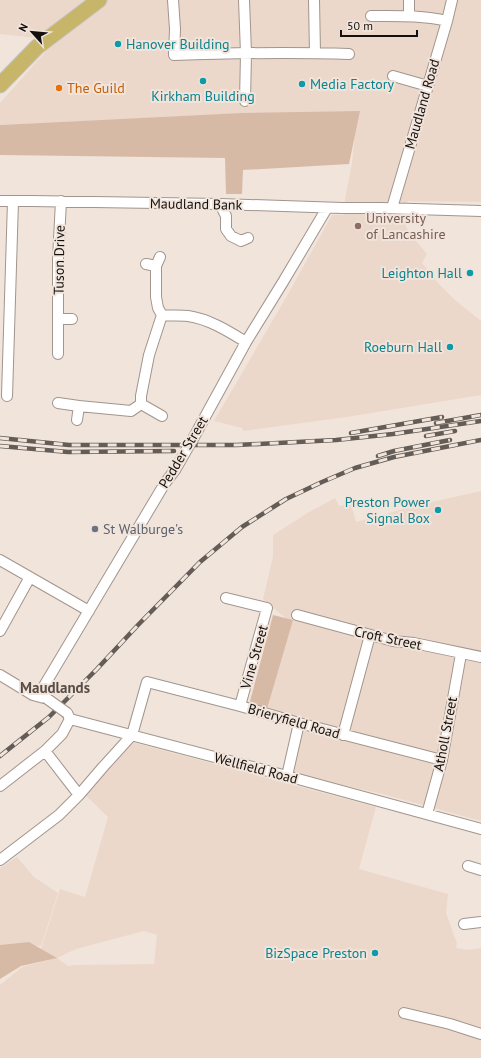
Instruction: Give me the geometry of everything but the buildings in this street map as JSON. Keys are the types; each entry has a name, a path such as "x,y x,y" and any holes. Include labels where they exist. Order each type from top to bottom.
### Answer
{"main road":[{"path":"0,85 37,47 99,0"}],"street":[{"path":"174,0 174,55 246,53 349,54"},
{"path":"244,0 246,101"},
{"path":"314,0 315,53"},
{"path":"409,0 409,16"},
{"name":"Maudland Road","path":"393,208 452,0"},
{"path":"371,16 432,17 447,20"},
{"path":"393,76 428,86"},
{"name":"Maudland Bank","path":"0,201 220,204 481,211"},
{"path":"7,396 13,201"},
{"name":"Tuson Drive","path":"58,354 58,259 61,202"},
{"path":"220,204 226,216 226,229 231,236 241,241 248,238"},
{"name":"Pedder Street","path":"42,697 88,611 194,437 246,342 327,208"},
{"path":"141,404 141,396 150,355 162,315 158,308 156,297 158,262 146,264"},
{"path":"162,315 189,316 207,321 225,329 246,342"},
{"path":"58,319 72,319"},
{"path":"58,403 130,411 141,404"},
{"path":"141,404 162,416"},
{"path":"78,420 79,406"},
{"path":"0,560 88,611"},
{"path":"0,631 30,578"},
{"name":"Vine Street","path":"226,598 267,608 240,706"},
{"name":"Croft Street","path":"297,615 393,641 414,643 481,657"},
{"path":"343,735 370,635"},
{"name":"Atholl Street","path":"426,814 442,760 461,654"},
{"name":"Wellfield Road","path":"0,675 33,695 42,697 68,716 132,735 481,829"},
{"name":"Brieryfield Road","path":"132,735 147,682 442,760"},
{"path":"0,786 45,751 62,734 68,716"},
{"path":"287,776 299,723"},
{"path":"0,860 59,815 80,795 132,735"},
{"path":"45,751 80,795"},
{"path":"468,866 481,870"},
{"path":"464,924 481,922"},
{"path":"404,1013 450,1024 481,1034"}],"shaded area":[{"name":"University of Lancashire","path":"0,0 481,0 481,202 408,201 397,216 401,217 410,234 427,254 422,263 438,283 455,300 481,321 481,395 347,417 243,431 242,428 214,421 332,215 344,215 345,199 352,163 357,113 247,113 0,125 0,103 46,51 68,34 36,38 0,34"},
{"path":"360,111 349,164 243,170 242,194 226,194 225,158 0,155 0,125 241,113"},
{"path":"481,491 481,821 382,794 282,771 294,724 266,715 290,622 263,599 273,557 273,535 309,512 335,498 339,506 351,504 356,522 414,506"},
{"path":"273,615 293,620 267,709 249,705"},
{"path":"124,740 376,807 359,869 448,894 446,913 457,943 456,948 469,950 481,948 481,1058 0,1058 0,985 22,967 56,958 41,949 60,889 85,897 108,817 79,789","holes":["144,931 157,935 154,964 68,966 57,958 76,949"]},
{"path":"17,857 34,877 58,893 41,946 0,945 0,868"},
{"path":"29,942 57,958 21,966 0,979 0,945"}],"railway":[{"path":"436,423 481,415"},
{"path":"351,433 442,417"},
{"path":"0,438 69,445 237,445 336,440 393,434 481,421"},
{"path":"426,436 455,431"},
{"path":"378,456 394,451 450,440"},
{"path":"0,756 49,717 200,562 242,527 286,499 355,468 394,457 481,440"},
{"path":"0,446 68,452 174,451"}],"place":[{"name":"Hanover Building","path":"118,44"},
{"name":"Kirkham Building","path":"203,81"},
{"name":"Media Factory","path":"302,84"},
{"name":"The Guild","path":"59,88"},
{"name":"University of Lancashire","path":"358,226"},
{"name":"Leighton Hall","path":"470,273"},
{"name":"Roeburn Hall","path":"450,347"},
{"name":"Preston Power Signal Box","path":"438,510"},
{"name":"St Walburge's","path":"95,529"},
{"name":"BizSpace Preston","path":"375,953"}],"district":[{"name":"Maudlands","path":"55,688"}]}
